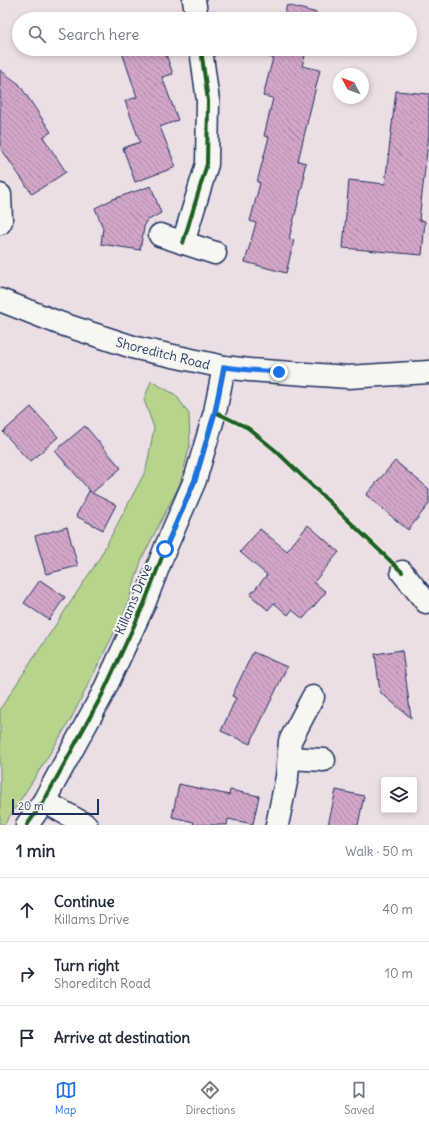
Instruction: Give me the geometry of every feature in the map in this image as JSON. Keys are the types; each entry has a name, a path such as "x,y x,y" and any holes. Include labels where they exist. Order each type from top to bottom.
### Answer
{"street":[{"path":"194,0 196,12"},
{"path":"183,243 207,164 208,101 202,56"},
{"path":"0,195 0,223"},
{"path":"160,235 215,253"},
{"name":"Shoreditch Road","path":"0,300 59,323 136,348 224,367 348,377 429,372"},
{"name":"Killams Drive","path":"27,825 44,801 102,695 144,604 165,549 195,480 215,412 224,367"},
{"path":"402,572 428,603"},
{"path":"277,825 287,777 290,741 313,697"},
{"path":"289,758 324,760"},
{"path":"44,801 86,825"}],"green space":[{"path":"151,381 176,395 189,414 190,445 180,484 142,558 126,609 71,719 4,825 0,825 0,709 99,559 146,470 154,428 144,400"}],"building":[{"path":"287,5 313,12 285,12"},
{"path":"123,56 167,56 173,74 162,77 178,120 160,127 176,167 135,182 123,148 140,142 125,101 137,97"},
{"path":"266,56 305,56 302,66 320,70 298,161 306,163 303,174 305,175 289,239 294,240 286,273 245,262 256,223 250,221 260,183 257,182 269,137 264,136 273,98 263,96 273,58"},
{"path":"0,70 19,84 51,132 43,137 66,172 32,194 0,147"},
{"path":"396,91 429,94 429,134 419,220 425,221 422,255 343,248 349,180 385,184"},
{"path":"151,186 161,213 145,222 140,250 101,244 103,228 95,208 113,199"},
{"path":"31,407 58,437 30,462 3,432"},
{"path":"85,426 121,468 92,493 116,505 103,530 76,516 89,491 91,492 55,451"},
{"path":"395,461 429,489 429,504 408,530 366,495"},
{"path":"308,525 339,552 314,582 326,592 303,619 292,610 288,615 274,603 268,610 250,595 267,575 240,552 260,529 287,551"},
{"path":"67,527 78,566 46,574 35,536"},
{"path":"40,580 65,597 49,620 24,603"},
{"path":"402,650 411,718 380,692 375,654"},
{"path":"253,652 287,667 250,744 221,731 236,698 232,696"},
{"path":"179,784 229,795 230,790 259,796 253,824 228,819 227,825 193,825 194,822 172,817"},
{"path":"336,790 364,796 358,825 328,825"}],"cycle path":[{"path":"183,243 207,164 208,101 202,56"},
{"path":"27,825 44,801 102,695 144,604 165,549 195,480 215,412 224,367"},
{"path":"215,412 248,428 275,450 402,572"}],"route":[{"path":"165,549 195,480 215,412 224,367 279,372"}]}
